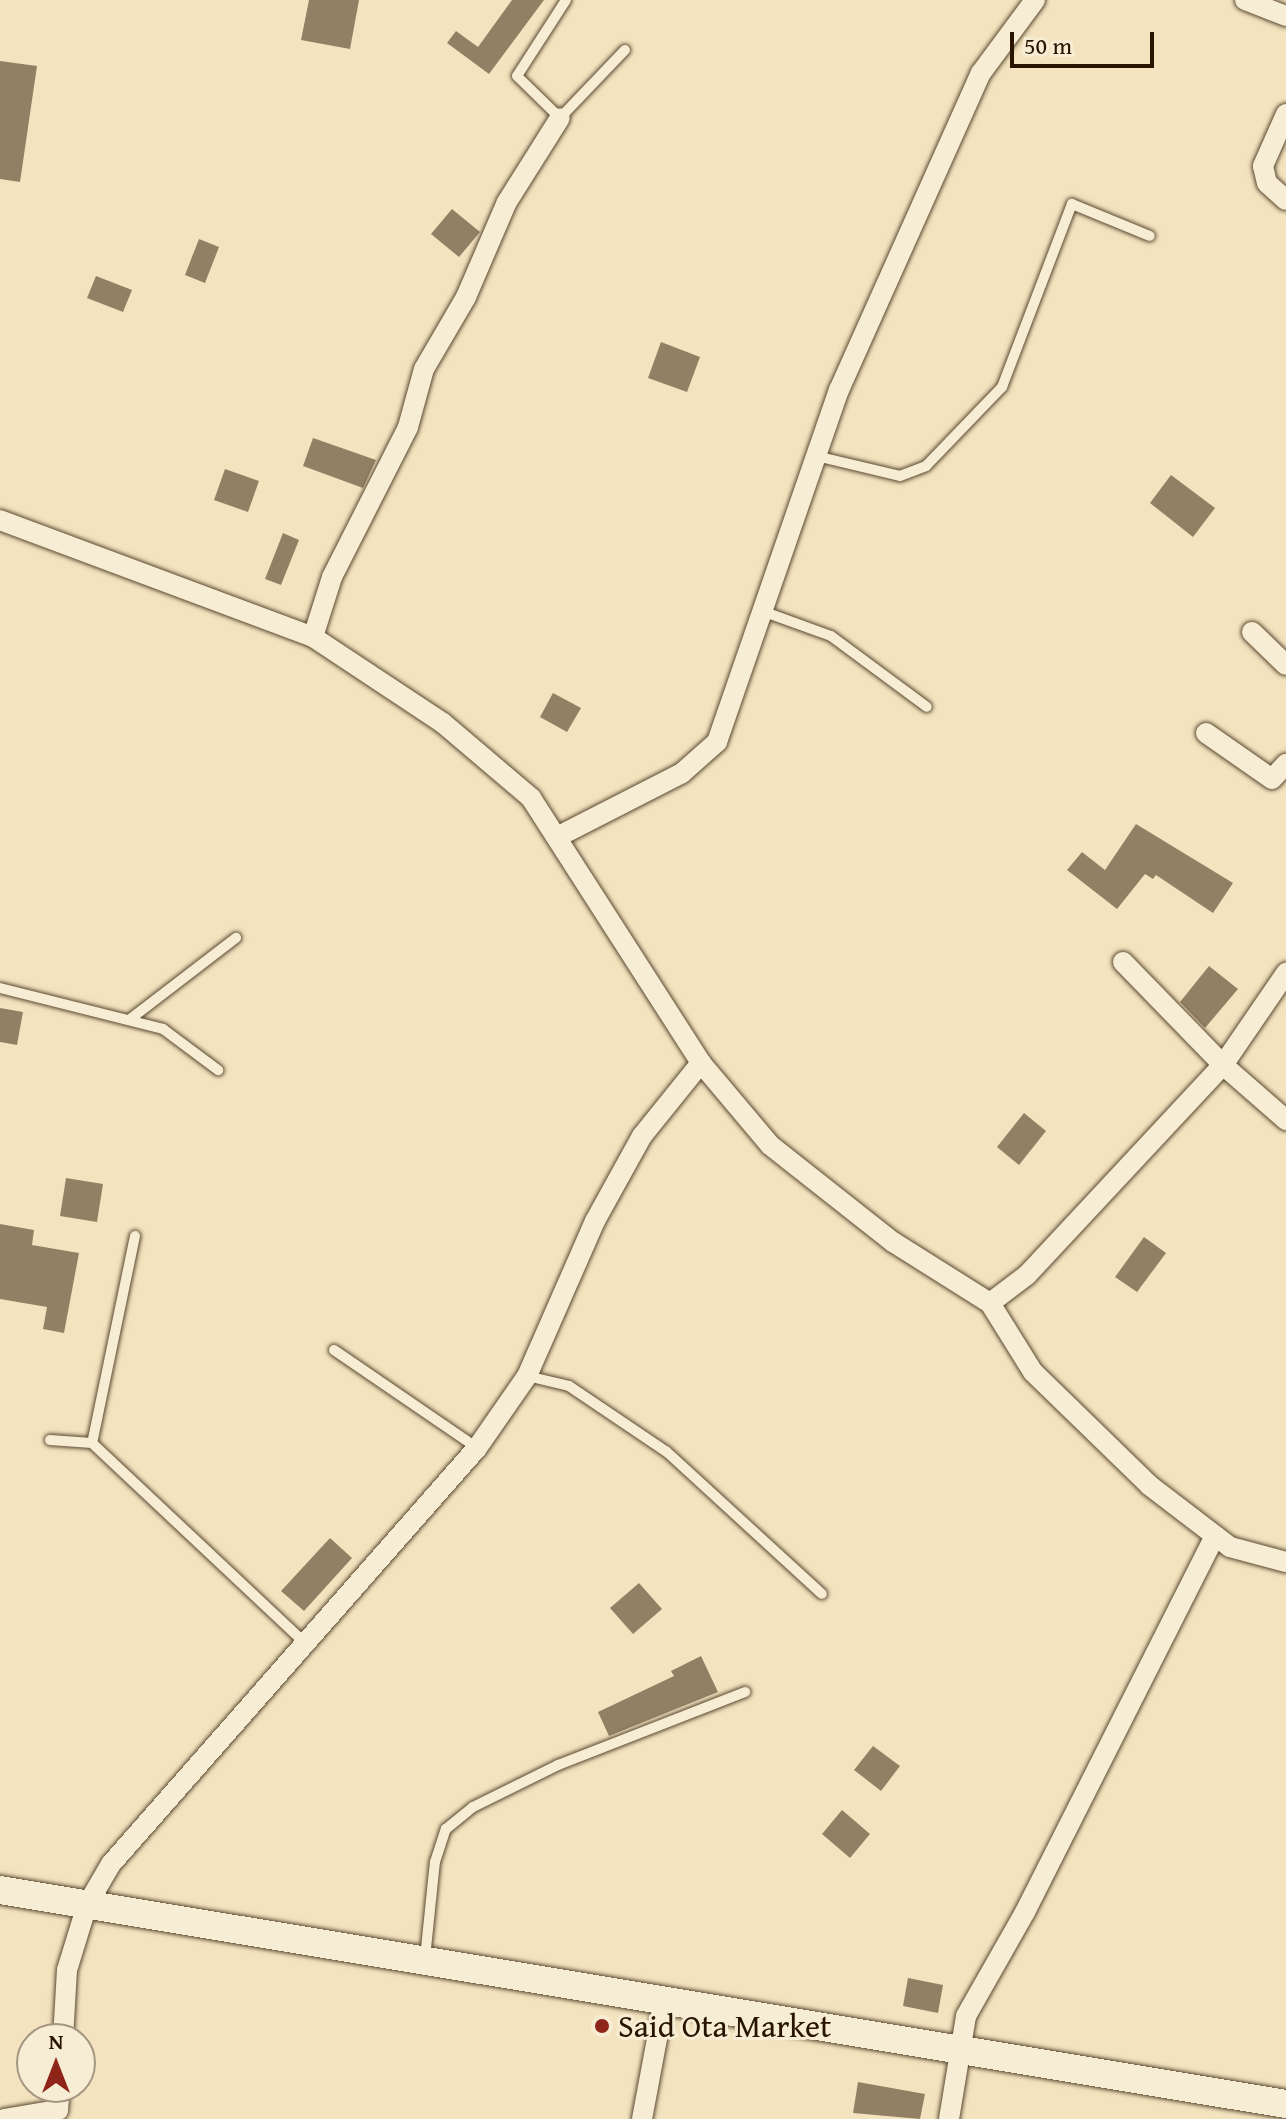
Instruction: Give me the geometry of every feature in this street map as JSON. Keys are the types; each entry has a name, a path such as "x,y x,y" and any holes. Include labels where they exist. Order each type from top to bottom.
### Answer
{"main road":[{"path":"0,1890 1286,2104"}],"street":[{"path":"557,837 682,773 717,742 843,382 981,73 1035,0"},
{"path":"1245,0 1285,13"},
{"path":"1286,114 1263,166 1267,183 1286,200"},
{"path":"313,637 332,577 408,427 424,369 466,297 507,202 560,118"},
{"path":"0,520 313,637 443,723 531,798 701,1063 770,1145 893,1242 990,1303 1033,1372 1149,1485 1215,1536 1247,1555 1286,1562"},
{"path":"1252,632 1286,665"},
{"path":"1206,733 1272,779 1286,764"},
{"path":"1123,962 1223,1065 1286,1120"},
{"path":"990,1303 1027,1275 1223,1065 1286,973"},
{"path":"64,2023 67,1970 87,1905 120,1853 477,1448 527,1376 595,1221 629,1160 701,1063"},
{"path":"949,2119 966,2016 1025,1912 1215,1536"},
{"path":"642,2119 664,2001"},
{"path":"4,2119 58,2110 59,2103"}],"lane":[{"path":"566,0 517,76 560,118 625,50"},
{"path":"816,456 900,476 926,466 1002,387 1072,204 1150,236"},
{"path":"762,611 831,636 927,707"},
{"path":"129,1020 236,938"},
{"path":"0,988 163,1029 218,1070"},
{"path":"92,1443 135,1236"},
{"path":"334,1350 477,1448"},
{"path":"527,1376 569,1386 667,1452 822,1594"},
{"path":"50,1440 92,1443 306,1644"},
{"path":"425,1961 435,1862 446,1829 473,1807 558,1765 745,1692"}],"building":[{"path":"309,0 359,0 350,49 301,40"},
{"path":"512,0 544,0 489,74 447,43 456,31 478,47"},
{"path":"0,61 37,66 20,182 0,179"},
{"path":"452,209 480,232 459,257 431,234"},
{"path":"199,239 219,247 205,283 185,275"},
{"path":"96,276 132,290 123,312 87,298"},
{"path":"661,342 700,357 687,392 648,378"},
{"path":"313,438 376,460 363,488 303,466"},
{"path":"225,469 259,481 248,512 214,500"},
{"path":"1171,475 1215,508 1193,537 1150,503"},
{"path":"283,533 299,540 281,585 265,579"},
{"path":"553,693 581,708 567,732 540,717"},
{"path":"1136,824 1233,883 1213,913 1156,875 1153,879 1145,874 1117,909 1067,870 1082,852 1105,870"},
{"path":"1209,966 1238,989 1205,1028 1180,1002"},
{"path":"0,1008 23,1012 17,1045 0,1042"},
{"path":"1024,1113 1046,1131 1019,1165 997,1147"},
{"path":"66,1178 103,1184 97,1222 60,1216"},
{"path":"0,1224 34,1230 32,1245 79,1253 64,1333 43,1329 47,1307 0,1299"},
{"path":"1144,1237 1166,1253 1137,1292 1115,1277"},
{"path":"330,1538 352,1558 304,1611 281,1591"},
{"path":"639,1583 662,1609 633,1634 610,1608"},
{"path":"701,1656 718,1692 609,1736 598,1712 674,1676 671,1671"},
{"path":"873,1746 900,1766 881,1791 854,1770"},
{"path":"842,1810 870,1834 850,1858 822,1834"},
{"path":"908,1978 943,1985 938,2013 903,2006"},
{"path":"858,2082 925,2094 920,2119 853,2113"}],"place":[{"name":"Said Ota Market","path":"602,2026"}]}
